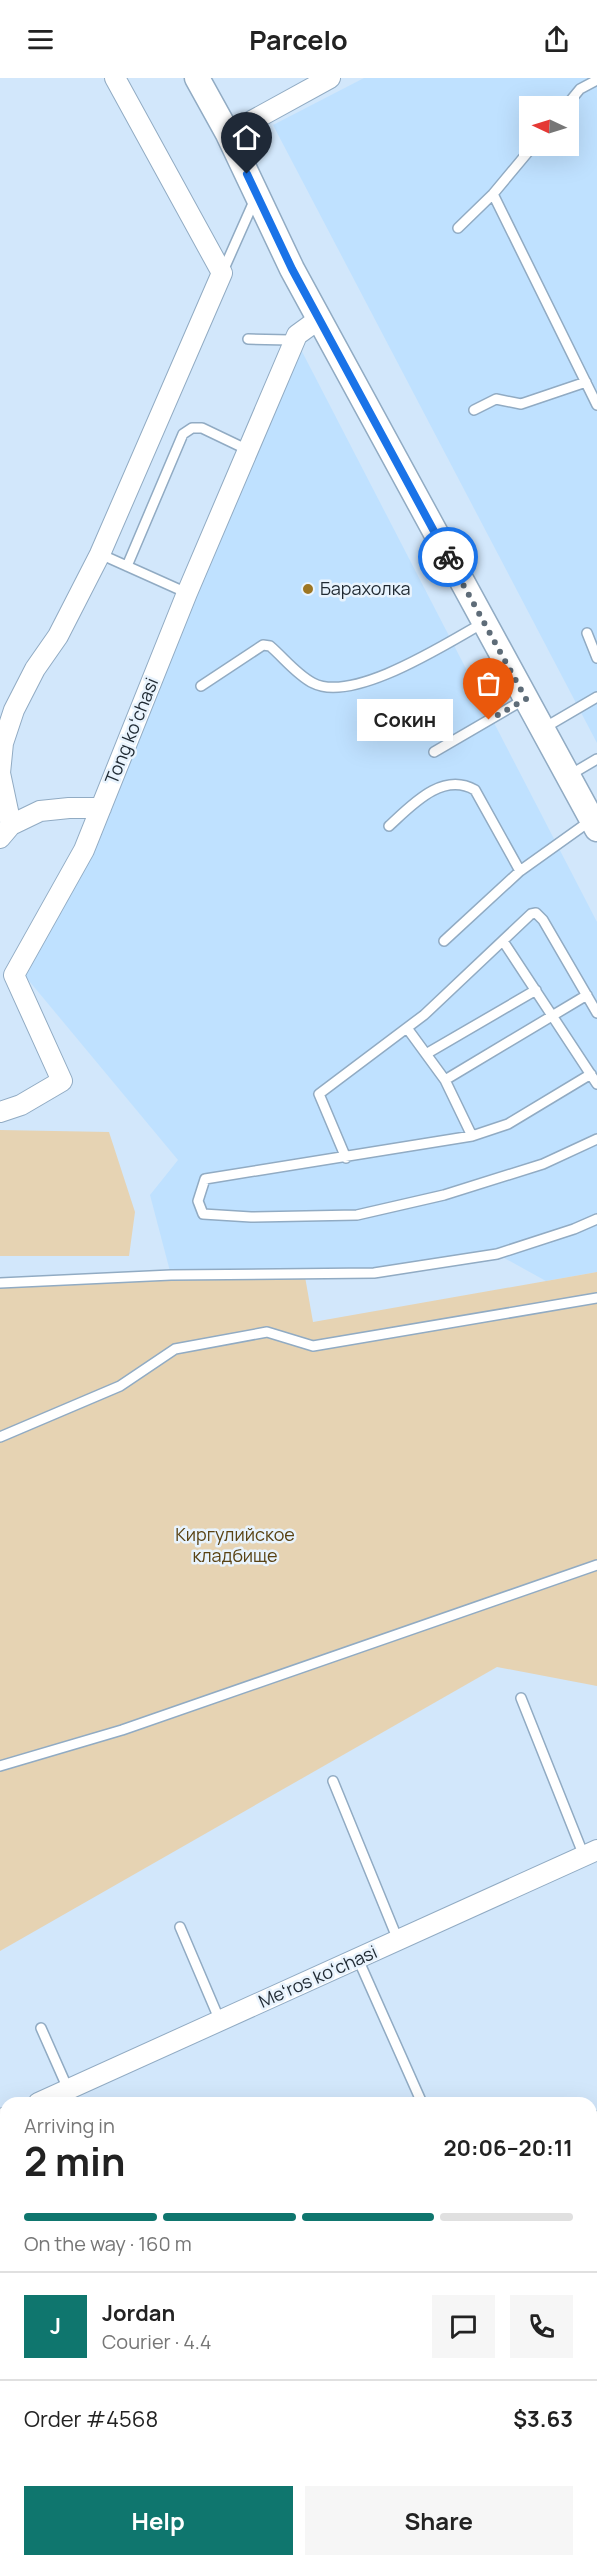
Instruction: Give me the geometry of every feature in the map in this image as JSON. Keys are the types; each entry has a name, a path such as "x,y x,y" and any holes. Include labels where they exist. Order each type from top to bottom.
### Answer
{"street":[{"path":"101,808 40,811 6,831 0,773 3,742 14,710 57,636 100,554 222,273 115,78"},
{"path":"197,78 228,135 292,269 594,825"},
{"path":"228,135 330,78"},
{"path":"297,334 319,319"},
{"name":"Tong koʻchasi","path":"0,1112 21,1105 62,1081 14,975 84,850 187,593 297,334"},
{"name":"Meʻros koʻchasi","path":"52,2097 590,1853"}],"lane":[{"path":"574,96 580,89 597,80"},
{"path":"458,228 493,194 525,156"},
{"path":"222,273 256,194"},
{"path":"493,194 597,405"},
{"path":"248,339 289,340 297,334"},
{"path":"474,410 496,399 521,404 586,382"},
{"path":"128,566 183,434 192,428 202,428 248,450"},
{"path":"100,554 187,593"},
{"path":"201,686 263,645 270,646 312,682 337,688 387,675 484,622"},
{"path":"587,633 597,658"},
{"path":"542,730 597,697"},
{"path":"434,752 526,699"},
{"path":"568,776 597,759"},
{"path":"389,826 423,795 439,787 458,785 470,787 475,790 520,871"},
{"path":"444,941 520,871 594,825"},
{"path":"346,1158 319,1094 408,1028 458,985 531,914 536,913 543,920 597,1013"},
{"path":"503,940 597,1084"},
{"path":"426,1054 536,990"},
{"path":"445,1080 587,995"},
{"path":"408,1028 445,1080 472,1136"},
{"path":"591,1074 508,1124 472,1136 205,1179 198,1201 203,1214 251,1217 357,1215 444,1195 543,1164 597,1139"},
{"path":"0,1282 171,1275 374,1273 497,1254 574,1229 597,1219"},
{"path":"0,1437 120,1386 175,1349 267,1332 313,1346 597,1298"},
{"path":"0,1766 122,1730 597,1564"},
{"path":"521,1698 590,1853"},
{"path":"333,1781 398,1940"},
{"path":"180,1927 220,2021"},
{"path":"358,1959 419,2097"},
{"path":"41,2028 68,2090"}],"shaded area":[{"path":"364,78 597,78 597,743 273,125"},
{"name":"Барахолка","path":"296,340 597,922 597,1272 546,1281 497,1254 374,1273 171,1275 150,1195 178,1160 20,970 85,837"}],"green space":[{"path":"0,1130 109,1132 135,1212 129,1256 0,1256"},
{"name":"Киргулийское кладбище","path":"304,1271 313,1322 597,1272 597,1686 497,1667 0,1951 0,1288"}],"way so far":[{"path":"448,557 526,699 489,720"}],"place":[{"name":"Барахолка","path":"308,589"},
{"name":"Сокин","path":"489,720"}],"route":[{"path":"247,174 292,269 448,557"}]}
